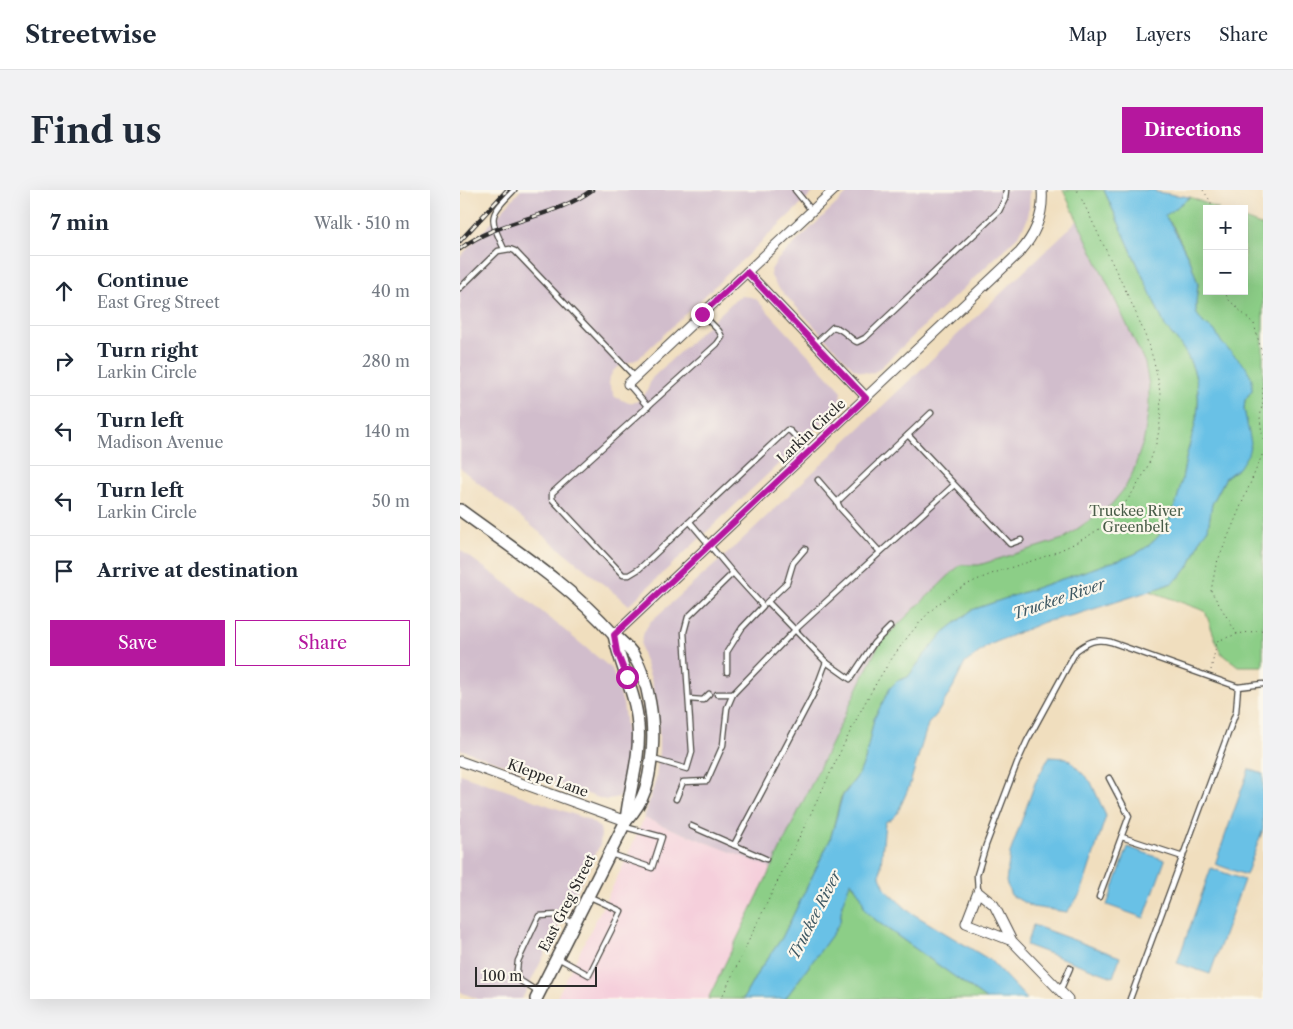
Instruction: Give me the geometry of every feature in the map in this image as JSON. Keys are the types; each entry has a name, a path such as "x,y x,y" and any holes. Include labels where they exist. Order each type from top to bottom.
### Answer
{"main road":[{"name":"East Greg Street","path":"460,510 582,601 634,656 644,682 652,725 651,759 647,784 642,799 624,824 537,996"},
{"name":"East Greg Street","path":"614,635 617,652 633,694 638,725 637,765 624,824"}],"street":[{"path":"632,381 834,190"},
{"name":"Larkin Circle","path":"614,635 1020,252 1030,241 1041,215 1042,190"},
{"path":"747,272 866,398"},
{"name":"Kleppe Lane","path":"460,761 624,824"},
{"path":"1012,941 966,923 978,892 994,905 1012,941 1068,999"}],"lane":[{"path":"504,249 492,225 493,219 495,212 514,190"},
{"path":"795,190 812,210"},
{"path":"816,344 833,327 838,328 850,339 857,342 865,338 999,211 1005,199 1006,190"},
{"path":"460,288 498,250 515,251 522,256 632,381 648,407"},
{"path":"702,314 719,331 722,337 717,344 552,493 552,499 623,575 629,575 640,569 787,430 810,451"},
{"path":"837,502 931,414"},
{"path":"908,435 1010,544 1021,540"},
{"path":"818,480 840,508 880,552"},
{"path":"676,799 683,782 707,781 723,746 726,708 733,694 795,630 954,485"},
{"path":"690,522 763,606"},
{"path":"726,672 727,652 742,628 786,583 793,563 805,549"},
{"path":"651,759 687,769 692,752 684,632 688,617 733,573"},
{"path":"768,602 826,662 850,679 874,643 890,627"},
{"path":"978,892 977,875 986,845 1027,741 1076,651 1088,642 1099,639 1110,642 1238,687 1263,684"},
{"path":"734,845 816,689 826,662"},
{"path":"1130,999 1236,712 1238,687"},
{"path":"689,699 703,700 709,694"},
{"path":"717,694 733,694"},
{"path":"1100,898 1129,816 1109,778"},
{"path":"610,853 652,868 662,837 624,824"},
{"path":"691,826 766,859"},
{"path":"1122,837 1183,857"},
{"path":"557,958 589,975 620,911 588,896"},
{"path":"537,996 516,978 518,961 539,916 558,915 574,924"},
{"path":"1060,991 1070,968"}],"path":[{"path":"460,194 463,190"},
{"path":"721,999 847,738 885,669 915,628 942,600 967,585 984,577 1054,553 1090,536 1102,528 1131,497 1145,473 1154,450 1160,426 1162,406 1156,368 1151,348 1135,310 1077,190"},
{"path":"1203,190 1211,202 1211,205"},
{"path":"1226,295 1254,324 1263,357 1263,398 1260,418 1263,441"},
{"path":"1237,634 1211,591 1216,565 1263,453"},
{"path":"1211,671 1217,641 1237,634 1263,630"}],"shaded area":[{"path":"521,190 816,190 638,359 620,366 613,371 610,377 609,384 615,397 629,403 636,402 647,391 652,378 736,299 742,296 756,299 841,390 840,404 837,409 629,605 460,468 460,257"},
{"path":"851,190 1030,190 1027,220 1018,236 878,370 872,373 861,372 853,368 776,285 770,274 777,260"},
{"path":"1078,220 1145,363 1149,385 1148,422 1141,455 1125,488 1111,505 1063,539 979,565 960,565 880,642 772,868 644,818 656,779 659,751 659,724 656,701 641,644 644,632 650,622 728,553"},
{"path":"460,550 514,589 612,669 623,703 627,735 628,773 626,785 618,797 606,800 599,798 460,749"},
{"path":"460,774 589,820 600,828 600,845 522,999 478,999 460,992"},
{"path":"644,818 772,868 708,999 556,999 623,866"}],"green space":[{"name":"Truckee River Greenbelt","path":"1063,190 1104,190 1166,328 1188,356 1195,373 1198,391 1197,415 1180,488 1169,521 1156,539 1134,554 972,610 944,632 908,677 897,681 874,719 865,760 859,774 841,797 830,840 782,938 758,972 743,999 708,999 880,642 960,565 979,565 1063,539 1111,505 1125,488 1133,472 1144,439 1149,406 1149,385 1145,363"},
{"path":"1190,197 1209,205 1203,205 1203,295 1248,295 1248,220 1263,226 1263,666 1238,666 1220,652 1205,611 1150,591 1172,583 1182,575 1191,563 1201,538 1208,529 1212,504 1226,477 1239,468 1246,419 1245,400 1252,390 1246,367 1222,343 1214,330 1204,324 1196,313 1198,284 1191,263 1173,226 1164,215"},
{"path":"850,881 861,896 865,910 878,922 986,999 785,999 834,932 840,921 842,904"}],"water":[{"name":"Truckee River","path":"1104,190 1155,190 1156,192 1190,197 1165,216 1191,263 1198,284 1196,313 1204,324 1214,330 1222,343 1246,367 1252,379 1252,390 1245,400 1244,409 1251,443 1248,454 1239,468 1226,477 1212,504 1208,529 1201,538 1191,563 1182,575 1172,583 1078,614 1044,622 989,645 965,663 937,714 928,724 909,787 897,814 885,822 880,876 886,890 910,912 990,960 1027,999 986,999 878,922 865,910 861,896 851,881 842,904 840,921 834,932 785,999 743,999 758,972 782,938 830,840 842,797 859,774 865,760 874,719 890,688 897,681 908,677 944,632 972,610 1134,554 1156,539 1169,521 1180,488 1195,423 1198,407 1197,382 1188,357 1166,328"},
{"path":"1049,757 1067,758 1091,782 1106,816 1081,893 1067,912 1032,907 1011,895 1006,882 1010,853 1035,783"},
{"path":"1249,769 1263,774 1263,829 1246,875 1215,864"},
{"path":"1128,847 1165,860 1144,918 1107,905"},
{"path":"1211,868 1244,880 1210,974 1177,963"},
{"path":"1033,925 1120,957 1113,977 1026,945"}],"railway":[{"path":"460,241 507,190"},
{"path":"460,249 491,231 543,214 576,200 592,190"}],"route":[{"path":"627,677 617,652 614,635 866,398 747,272 702,314"}]}
